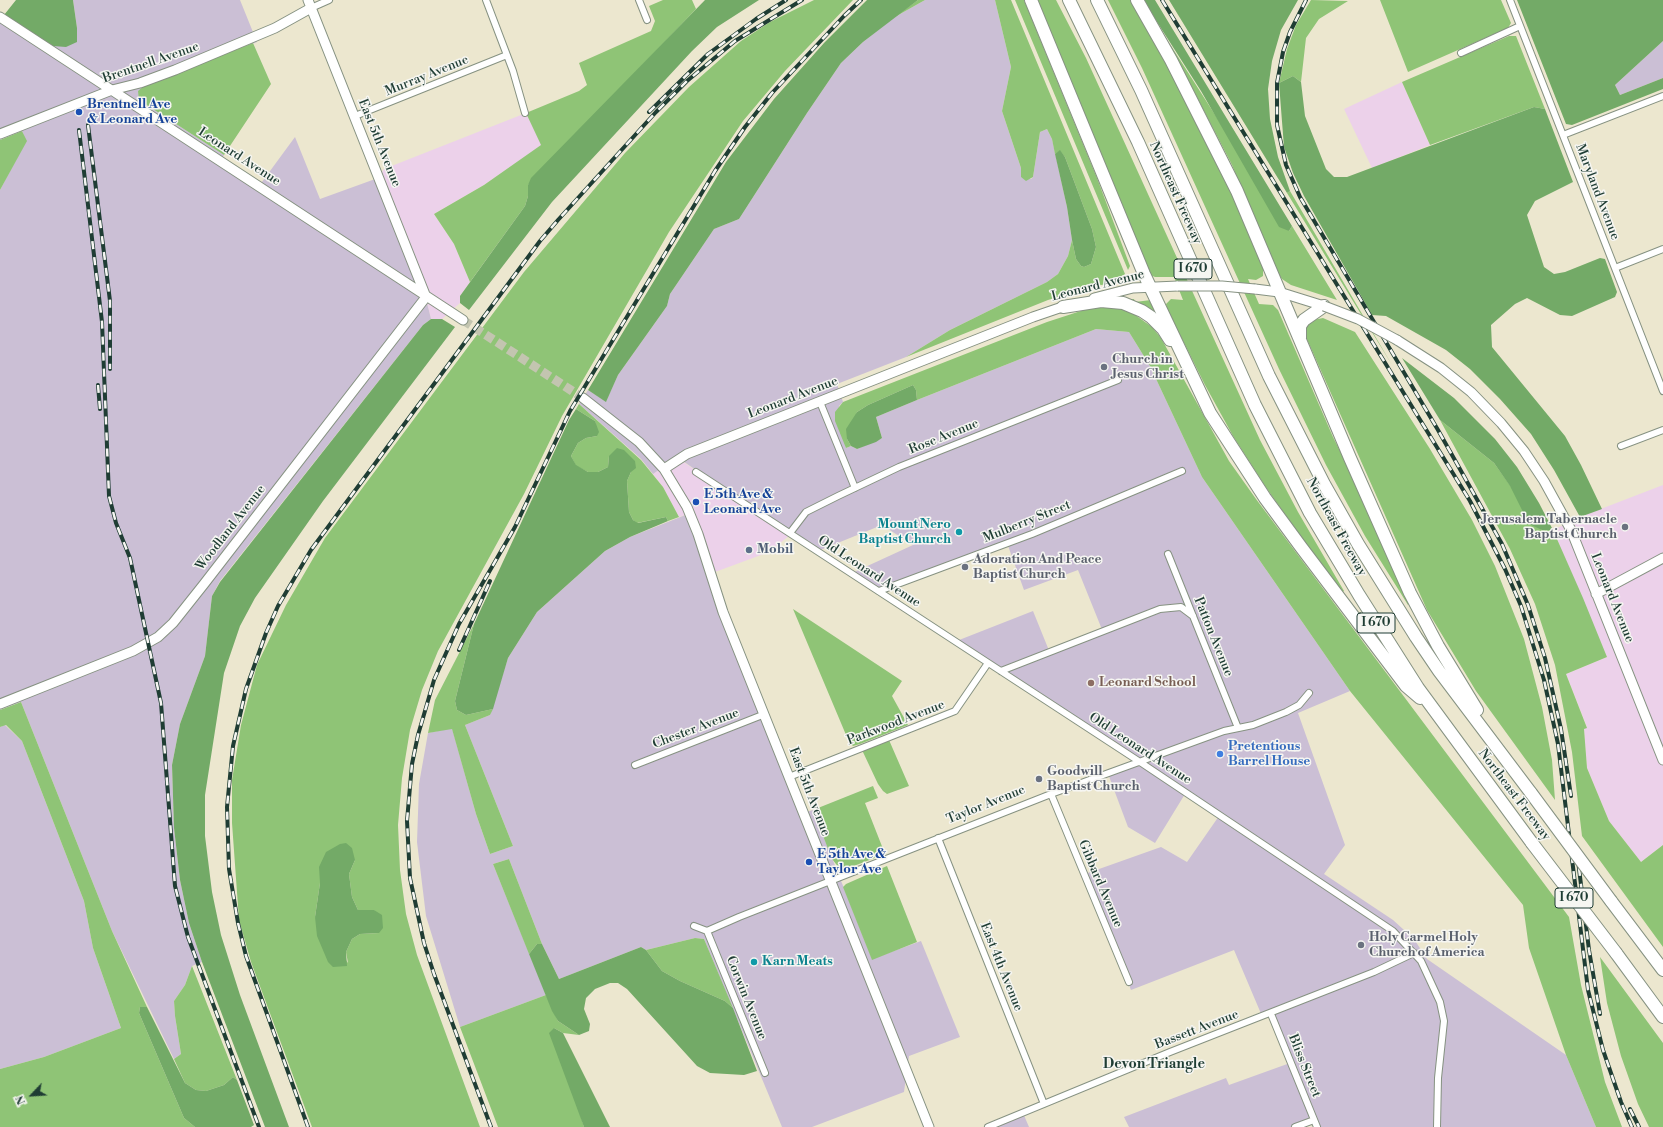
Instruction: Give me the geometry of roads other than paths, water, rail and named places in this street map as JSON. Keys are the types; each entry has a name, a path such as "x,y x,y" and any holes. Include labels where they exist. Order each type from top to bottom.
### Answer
{"highway":[{"path":"1032,0 1143,269 1202,395"},
{"name":"Northeast Freeway","path":"1069,0 1138,142 1252,398 1295,484 1323,535 1359,595 1432,708 1663,1017"},
{"name":"Northeast Freeway","path":"1098,0 1148,104 1269,376 1324,484 1374,571 1419,643 1439,671 1663,970"},
{"path":"1137,0 1199,113 1237,191 1350,458 1426,624 1467,694 1531,794"},
{"path":"1063,307 1101,301 1112,301 1142,311 1163,329 1234,450 1297,541 1406,686 1432,708"},
{"path":"1300,342 1300,326 1304,320 1324,306"}],"main road":[{"name":"Brentnell Avenue","path":"0,134 112,90 140,83 257,36 309,4"},
{"name":"East 5th Avenue","path":"309,4 426,297"},
{"name":"Leonard Avenue","path":"0,17 463,320"},
{"name":"Leonard Avenue","path":"664,469 687,454 1033,316 1063,307 1133,288 1152,286 1222,286 1279,292 1324,306 1358,319 1419,352 1461,384 1501,423 1524,451 1562,513 1663,760"},
{"name":"Woodland Avenue","path":"0,704 133,651 148,643 173,623 426,297"},
{"path":"583,398 639,442 664,469"},
{"name":"East 5th Avenue","path":"664,469 687,506 724,612 929,1127"},
{"path":"1596,594 1663,558"}],"street":[{"name":"Brentnell Avenue","path":"309,4 329,0"},
{"path":"486,0 507,55 525,113"},
{"path":"640,0 647,20"},
{"name":"Maryland Avenue","path":"1510,0 1663,392"},
{"path":"1461,53 1520,26"},
{"name":"Murray Avenue","path":"355,116 507,55"},
{"path":"1563,135 1663,96"},
{"path":"1615,268 1663,249"},
{"name":"Rose Avenue","path":"790,533 806,512 906,464 1118,380"},
{"path":"820,402 855,488"},
{"path":"1621,446 1663,430"},
{"name":"Mulberry Street","path":"879,591 1032,534 1182,471"},
{"name":"Old Leonard Avenue","path":"696,472 1140,762 1393,931 1414,953 1427,970 1440,1002 1444,1021 1438,1078 1437,1127"},
{"name":"Patton Avenue","path":"1168,554 1238,728"},
{"path":"1001,671 1160,609 1180,607 1188,610 1193,616"},
{"name":"Parkwood Avenue","path":"789,777 955,711 988,662"},
{"name":"Taylor Avenue","path":"707,931 1051,794 1224,731 1253,725 1286,712 1299,705 1309,693"},
{"name":"Chester Avenue","path":"635,765 765,714"},
{"name":"Gibbard Avenue","path":"1051,794 1129,982"},
{"name":"East 4th Avenue","path":"938,838 1044,1104"},
{"path":"694,926 707,931"},
{"name":"Corwin Avenue","path":"707,931 765,1073"},
{"name":"Bassett Avenue","path":"988,1127 1170,1052 1271,1014 1374,972 1414,953"},
{"name":"Bliss Street","path":"1271,1014 1317,1127"},
{"path":"1295,1127 1314,1120"}],"tunnel":[{"path":"463,320 583,398"}],"railway":[{"path":"649,112 708,54 756,19 786,0"},
{"path":"308,1127 246,956 238,923 229,869 227,807 233,746 246,689 266,633 278,606 311,550 540,241 656,112 687,81 735,41 802,0"},
{"path":"491,1127 434,974 424,943 410,878 407,821 412,764 418,735 434,680 459,624 515,527 570,411 715,171 745,127 772,93 844,16 861,0"},
{"path":"1162,0 1470,501 1505,569 1521,606 1544,680 1558,744 1588,990 1603,1050 1621,1102 1632,1127"},
{"path":"1306,0 1290,32 1283,52 1277,83 1277,125 1286,165 1300,197 1438,430 1502,544 1528,605 1545,658 1561,729 1571,796"},
{"path":"88,125 110,301 110,369"},
{"path":"79,130 102,322 109,496 116,523 130,558 161,703 175,886 188,937 259,1127"},
{"path":"98,385 100,409"},
{"path":"459,650 490,581"},
{"path":"1577,852 1589,950 1600,1014"},
{"path":"1630,1109 1639,1127"}],"place":[{"name":"Brentnell Ave & Leonard Ave","path":"79,112"},
{"name":"Church in Jesus Christ","path":"1104,367"},
{"name":"E 5th Ave & Leonard Ave","path":"696,502"},
{"name":"Jerusalem Tabernacle Baptist Church","path":"1625,527"},
{"name":"Mount Nero Baptist Church","path":"959,532"},
{"name":"Mobil","path":"749,550"},
{"name":"Adoration And Peace Baptist Church","path":"965,567"},
{"name":"Leonard School","path":"1091,683"},
{"name":"Pretentious Barrel House","path":"1220,754"},
{"name":"Goodwill Baptist Church","path":"1039,779"},
{"name":"E 5th Ave & Taylor Ave","path":"809,862"},
{"name":"Holy Carmel Holy Church of America","path":"1361,945"},
{"name":"Karn Meats","path":"754,962"}],"district":[{"name":"Devon Triangle","path":"1154,1065"}]}
